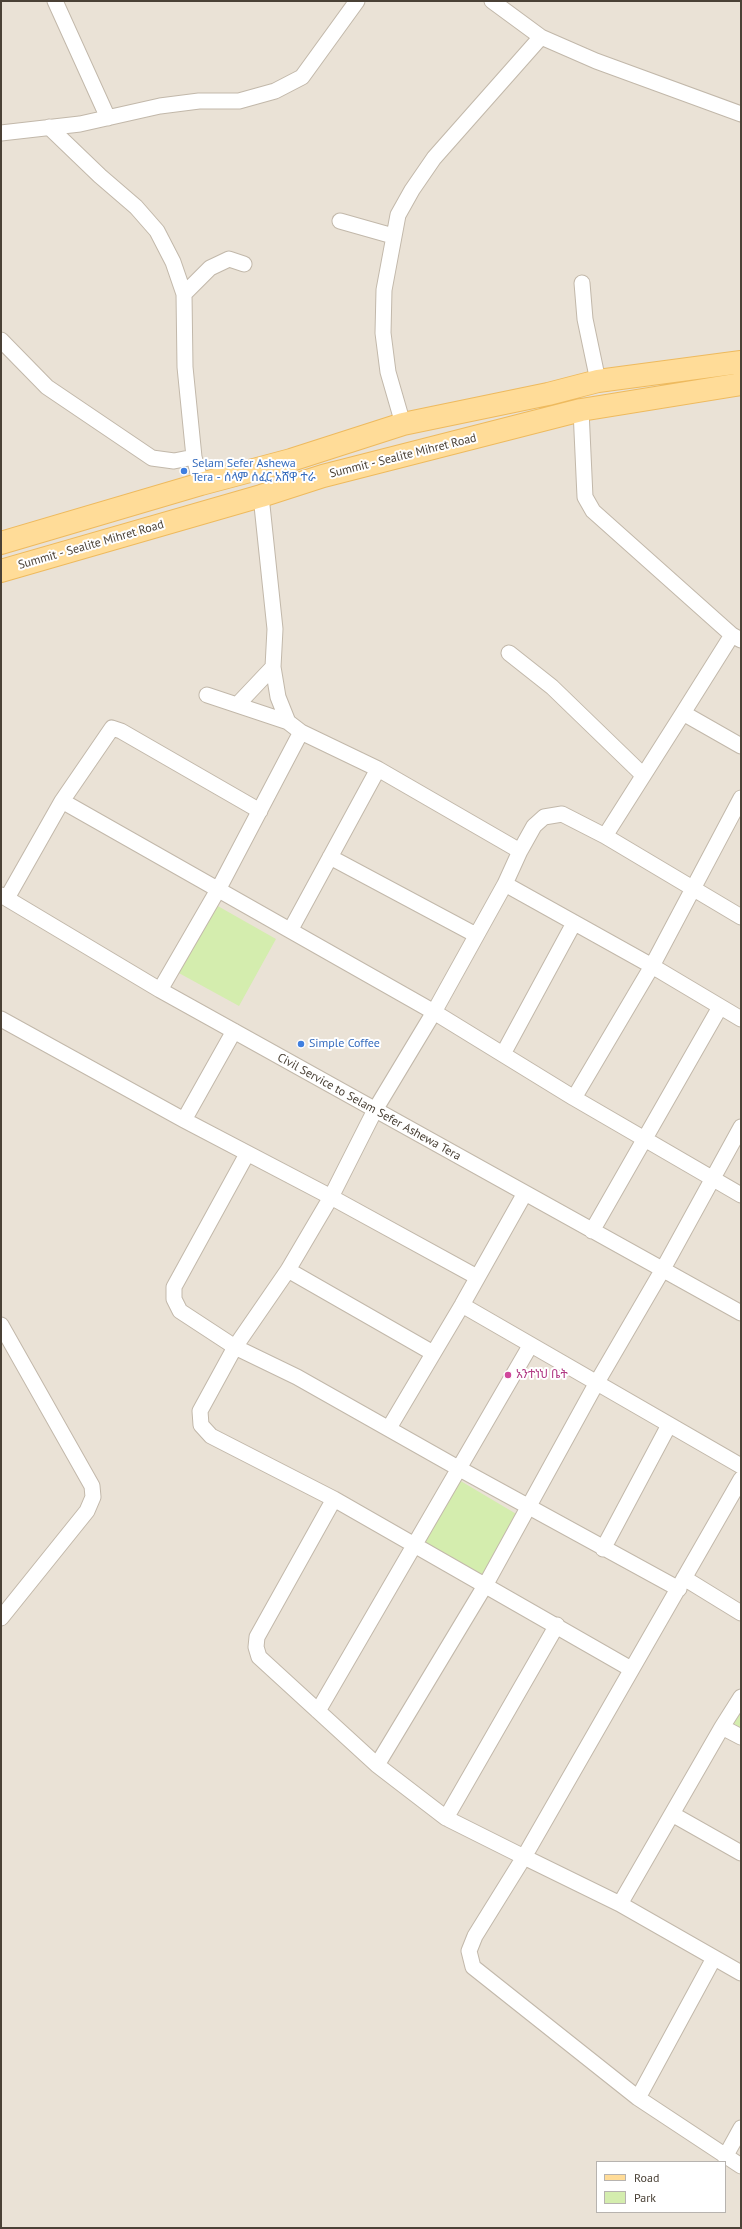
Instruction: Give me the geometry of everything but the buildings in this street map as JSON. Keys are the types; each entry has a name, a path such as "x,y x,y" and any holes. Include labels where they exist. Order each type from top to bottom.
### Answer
{"main road":[{"path":"1,543 403,424 518,400 598,381 741,362"},
{"name":"Summit - Sealite Mihret Road","path":"1,571 261,496 323,476 410,455 581,410 741,384"},
{"path":"316,451 323,476"}],"street":[{"path":"55,1 108,118"},
{"path":"1,133 80,124 160,106 199,101 239,101 275,91 302,77 357,1"},
{"path":"492,1 541,37 596,60 741,114"},
{"path":"403,424 388,372 383,333 384,290 398,215 412,190 434,158 541,37"},
{"path":"49,127 100,176 136,207 157,231 173,262 184,294 185,367 194,457 201,484"},
{"path":"340,221 393,236"},
{"path":"184,294 210,268 229,259 244,264"},
{"path":"582,284 585,319 598,381"},
{"path":"1,340 47,387 152,458 174,461 194,457"},
{"path":"581,410 585,497 593,511 736,637 683,713 605,836"},
{"path":"261,496 275,628 273,667 278,696 288,722"},
{"path":"509,653 552,687 643,775"},
{"path":"238,704 273,667"},
{"path":"207,695 238,704 288,722 301,732 378,769 520,851"},
{"path":"683,713 741,746"},
{"path":"4,896 62,801 112,728 121,731 260,811"},
{"path":"160,990 219,888 301,732"},
{"path":"290,929 378,769"},
{"path":"574,1098 652,966 694,890 741,798"},
{"path":"62,801 219,888 434,1012 574,1098 741,1195"},
{"path":"631,1669 486,1584 414,1546 334,1499 211,1436 201,1425 200,1411 236,1347 288,1270 331,1197 376,1110 434,1012 505,884 520,851 534,826 544,817 562,814 605,836 741,917"},
{"path":"330,857 476,935"},
{"path":"505,884 652,966 741,1019"},
{"name":"Civil Service to Selam Sefer Ashewa Tera","path":"4,896 160,990 592,1231 663,1268 741,1313"},
{"path":"503,1054 574,923"},
{"path":"592,1231 720,1007"},
{"path":"1,1018 184,1120 331,1197 477,1277"},
{"path":"184,1120 234,1031"},
{"path":"377,1765 486,1584 596,1384 663,1268 741,1127"},
{"path":"247,1154 174,1287 174,1299 180,1311 236,1347 389,1428 603,1549 681,1583 741,1613"},
{"path":"389,1428 462,1305 524,1193"},
{"path":"288,1270 434,1353"},
{"path":"462,1305 530,1346 741,1466"},
{"path":"1,1325 92,1486 93,1498 87,1510 3,1610"},
{"path":"318,1711 530,1346"},
{"path":"603,1549 668,1425"},
{"path":"739,1488 681,1583 524,1857 475,1936 469,1951 473,1967 638,2098 725,2157 741,2166"},
{"path":"334,1499 257,1637 256,1647 259,1657 377,1765 446,1818 620,1904 741,1974"},
{"path":"446,1818 557,1625"},
{"path":"620,1904 741,1696"},
{"path":"722,1727 741,1737"},
{"path":"672,1814 741,1853"},
{"path":"638,2098 714,1958"},
{"path":"725,2157 741,2128"}],"shaded area":[{"path":"1,1 741,1 741,2228 1,2228"}],"green space":[{"path":"216,905 276,939 239,1006 177,972"},
{"path":"459,1480 518,1515 485,1579 421,1545"},
{"path":"741,1706 741,1728 733,1723"}],"place":[{"name":"Selam Sefer Ashewa Tera - ሰላም ሰፈር አሸዋ ተራ","path":"184,471"},
{"name":"Simple Coffee","path":"301,1044"},
{"name":"አንተነህ ቤት","path":"508,1375"}]}
